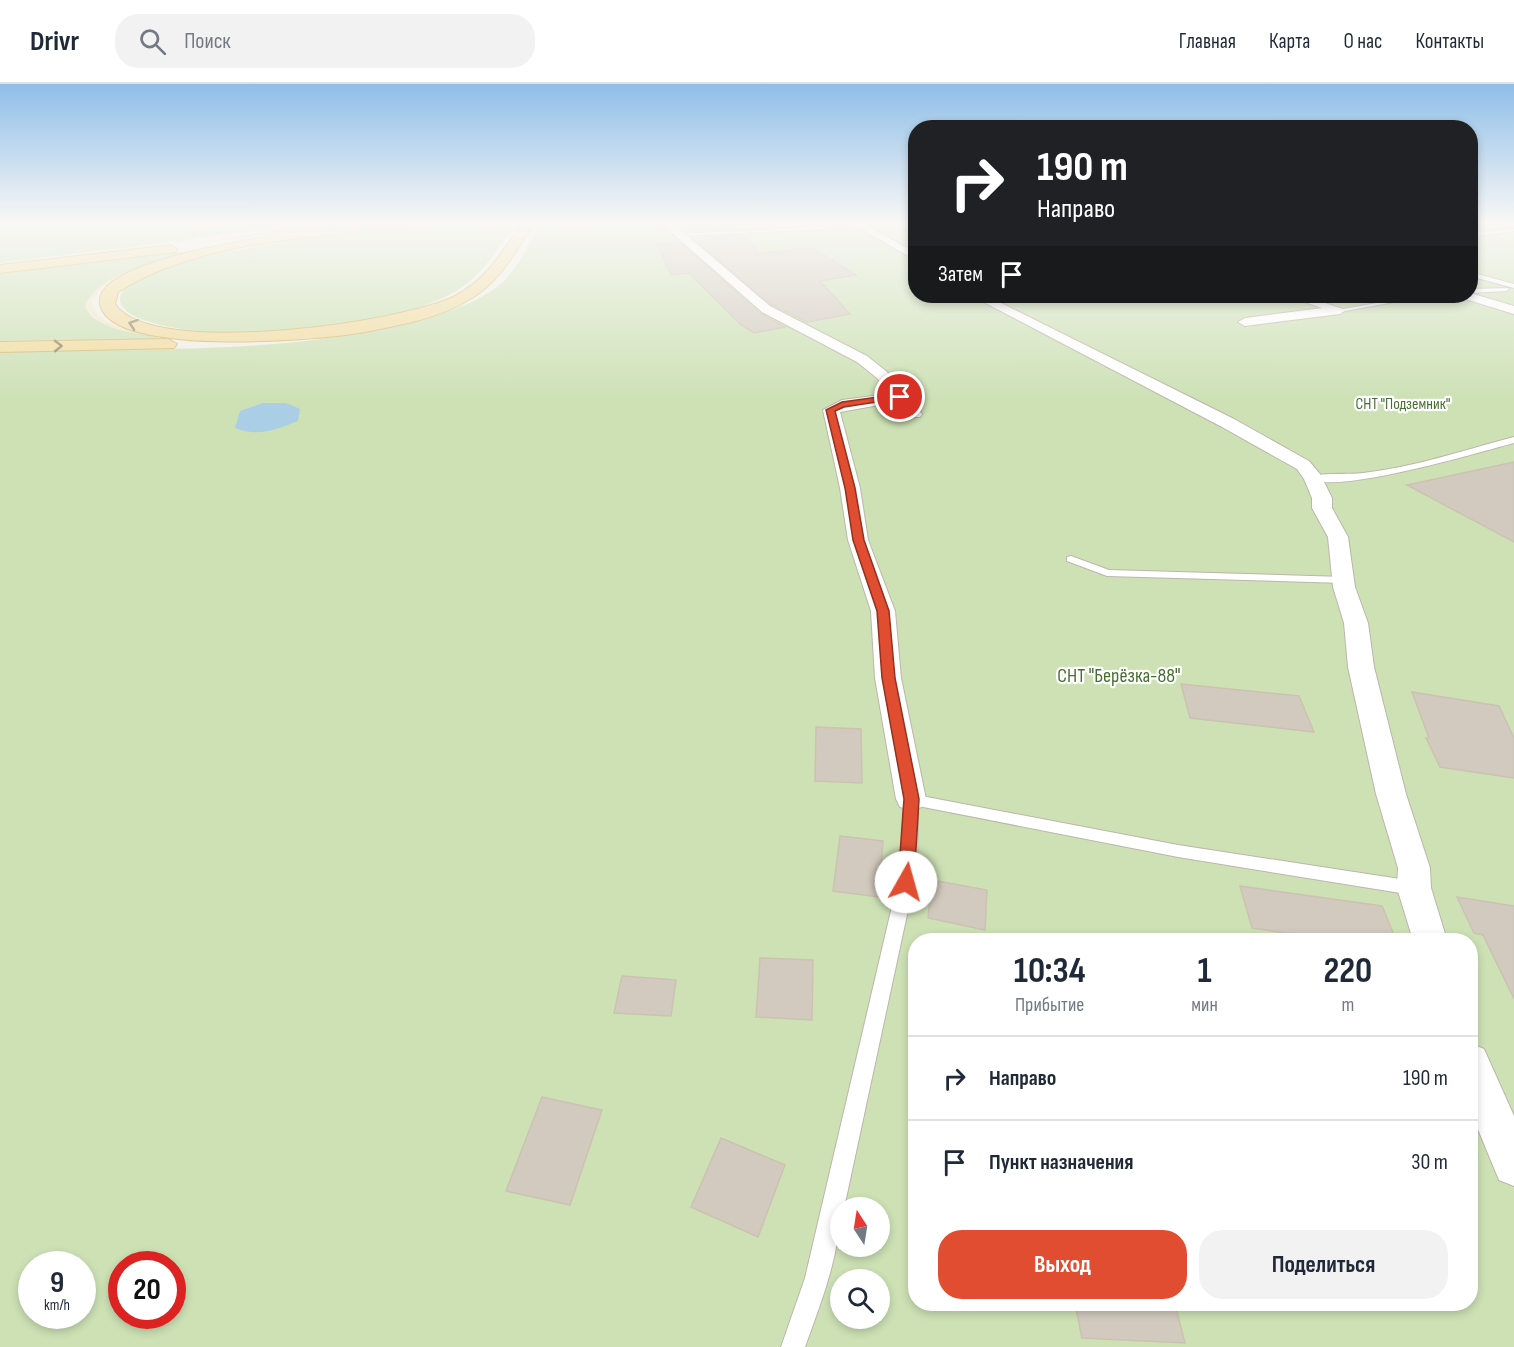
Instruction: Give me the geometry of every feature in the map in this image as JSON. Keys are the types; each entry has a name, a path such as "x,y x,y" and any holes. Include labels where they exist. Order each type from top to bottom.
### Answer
{"main road":[{"path":"124,282 110,291 107,298 110,309 124,321 181,335 259,337 358,328"},
{"path":"0,347 218,343 293,337 358,328 411,315 466,295 483,282"}],"street":[{"path":"734,282 766,309 862,359 882,375 914,414"},
{"path":"1478,299 1514,310"},
{"path":"992,303 1228,423 1303,465 1313,478 1322,498 1322,508 1338,537 1344,580 1356,623 1361,667 1391,794 1414,867 1414,888 1428,933"},
{"path":"1318,303 1340,309"},
{"path":"1245,322 1340,309"},
{"path":"900,397 842,405 831,410 850,488 858,540 883,611 888,678 912,799"},
{"path":"1478,1081 1514,1165"}],"lane":[{"path":"1497,282 1514,287"},
{"path":"1478,290 1514,287"},
{"path":"1340,309 1379,303"},
{"path":"1313,478 1339,480 1376,474 1514,440"},
{"path":"1071,559 1107,573 1344,580"},
{"path":"793,1347 817,1278 903,896 909,868 912,799 1178,851 1414,888"}],"green space":[{"path":"0,282 108,282 92,295 85,307 92,317 104,324 163,339 0,341"},
{"path":"133,282 469,282 427,305 389,316 301,330 255,333 211,332 172,327 141,319 127,312 120,302 120,298"},
{"path":"503,282 908,282 908,303 1478,303 1478,282 1514,282 1514,1347 0,1347 0,350 208,348 311,340 413,321 465,305"}],"sand":[{"path":"110,282 100,289 92,300 94,310 101,318 123,328 169,337 168,339 151,340 164,338 110,327 92,316 85,307 92,295 103,284"}],"water":[{"path":"263,403 286,403 300,409 298,421 274,430 259,432 235,428 240,411"}],"building":[{"path":"698,282 725,282 761,314 785,327 754,333 741,325"},
{"path":"745,282 821,282 850,314 807,322 771,304"},
{"path":"1514,462 1514,542 1407,485"},
{"path":"1181,684 1299,696 1314,732 1190,718"},
{"path":"1412,692 1499,706 1514,738 1514,778 1440,767 1426,738 1429,738"},
{"path":"816,727 861,729 862,783 815,781"},
{"path":"840,836 883,841 879,897 833,891"},
{"path":"932,880 987,890 985,930 928,918"},
{"path":"1240,886 1382,906 1393,933 1285,933 1252,928"},
{"path":"1457,897 1514,906 1514,999 1483,935 1474,933"},
{"path":"760,958 813,960 812,1020 756,1017"},
{"path":"622,976 676,980 671,1016 614,1013"},
{"path":"542,1097 602,1110 570,1205 506,1191"},
{"path":"721,1138 785,1165 758,1237 691,1207"},
{"path":"1076,1311 1177,1311 1185,1343 1082,1338"}],"route":[{"path":"900,397 842,405 831,410 850,488 858,540 883,611 888,678 912,799 909,868 906,882"}],"park label":[{"name":"СНТ \"Подземник\"","path":"1403,403"},
{"name":"СНТ \"Берёзка-88\"","path":"1119,675"}]}
